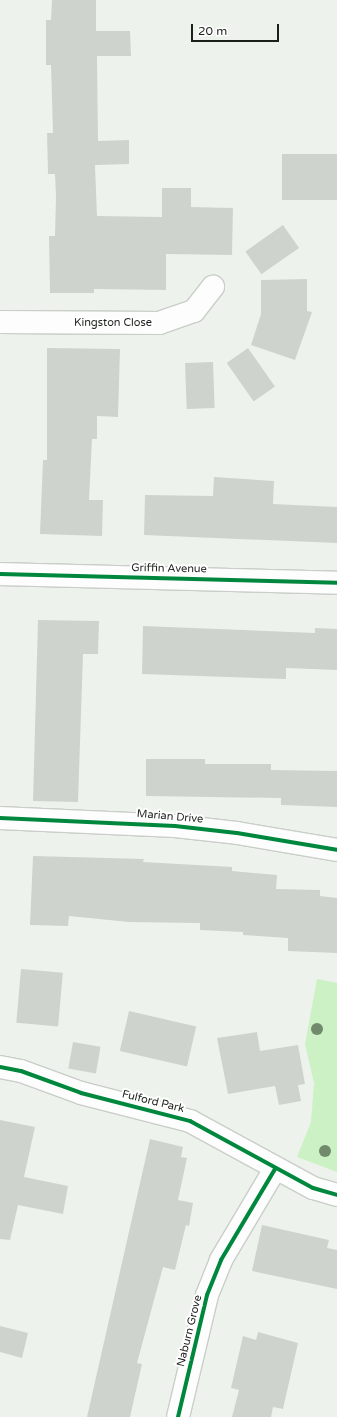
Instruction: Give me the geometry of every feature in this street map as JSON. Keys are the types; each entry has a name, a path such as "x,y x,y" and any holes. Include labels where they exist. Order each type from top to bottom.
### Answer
{"street":[{"name":"Kingston Close","path":"0,322 160,323 194,311 213,288"},
{"name":"Griffin Avenue","path":"0,574 337,583"},
{"name":"Marian Drive","path":"0,818 175,826 237,833 337,850"},
{"name":"Fulford Park","path":"0,1067 21,1071 80,1093 190,1121 236,1144 275,1168 313,1188 337,1195"},
{"name":"Naburn Grove","path":"178,1417 207,1295 221,1260 275,1168"}],"green space":[{"path":"317,979 337,983 337,1172 297,1157 311,1122 314,1083 305,1044"}],"building":[{"path":"52,0 96,0 96,31 130,31 131,56 97,56 98,141 129,140 129,164 95,165 97,216 162,217 162,188 191,188 191,207 233,208 232,255 166,254 166,290 94,289 94,293 50,293 49,236 55,236 56,197 55,174 48,174 47,133 53,133 51,65 46,65 46,20 51,20"},
{"path":"282,154 337,154 337,200 282,200"},
{"path":"283,225 299,248 261,274 245,251"},
{"path":"307,279 307,311 312,312 295,360 251,345 261,314 261,280"},
{"path":"47,348 120,349 118,417 97,416 97,439 92,439 89,500 103,500 102,536 40,534 43,460 47,460"},
{"path":"248,348 275,387 254,401 227,363"},
{"path":"213,362 215,408 187,409 185,363"},
{"path":"214,477 274,481 273,504 337,507 337,543 144,535 145,495 213,496"},
{"path":"38,620 99,621 98,654 83,654 78,802 33,801"},
{"path":"143,626 315,633 315,628 337,629 337,670 286,668 286,679 142,674"},
{"path":"146,759 205,759 205,764 271,764 271,770 337,771 337,807 281,805 281,798 146,796"},
{"path":"33,856 144,859 143,862 232,867 232,871 277,875 276,889 320,890 320,896 337,898 337,953 288,951 288,938 243,935 243,932 200,930 200,923 129,922 69,916 68,926 30,925"},
{"path":"21,969 63,973 58,1026 16,1023"},
{"path":"129,1011 196,1027 187,1066 120,1051"},
{"path":"257,1032 260,1051 298,1045 305,1084 298,1085 301,1101 279,1105 275,1086 228,1094 217,1038"},
{"path":"73,1042 101,1047 96,1073 68,1069"},
{"path":"0,1120 35,1127 24,1177 68,1186 63,1214 18,1205 10,1240 0,1239"},
{"path":"150,1139 183,1147 181,1157 187,1158 178,1200 193,1203 189,1226 186,1225 175,1270 163,1267 137,1363 142,1364 130,1417 87,1417"},
{"path":"262,1225 329,1240 327,1248 337,1250 337,1289 252,1271"},
{"path":"0,1326 28,1333 22,1358 0,1352"},
{"path":"258,1332 298,1343 283,1409 273,1407 271,1417 232,1417 239,1390 231,1388 243,1336 256,1340"}],"cycle path":[{"path":"0,574 337,583"},
{"path":"0,818 175,826 237,833 337,850"},
{"path":"0,1067 21,1071 81,1093 190,1121 313,1188 337,1195"},
{"path":"178,1417 207,1295 221,1260 275,1169"}]}
